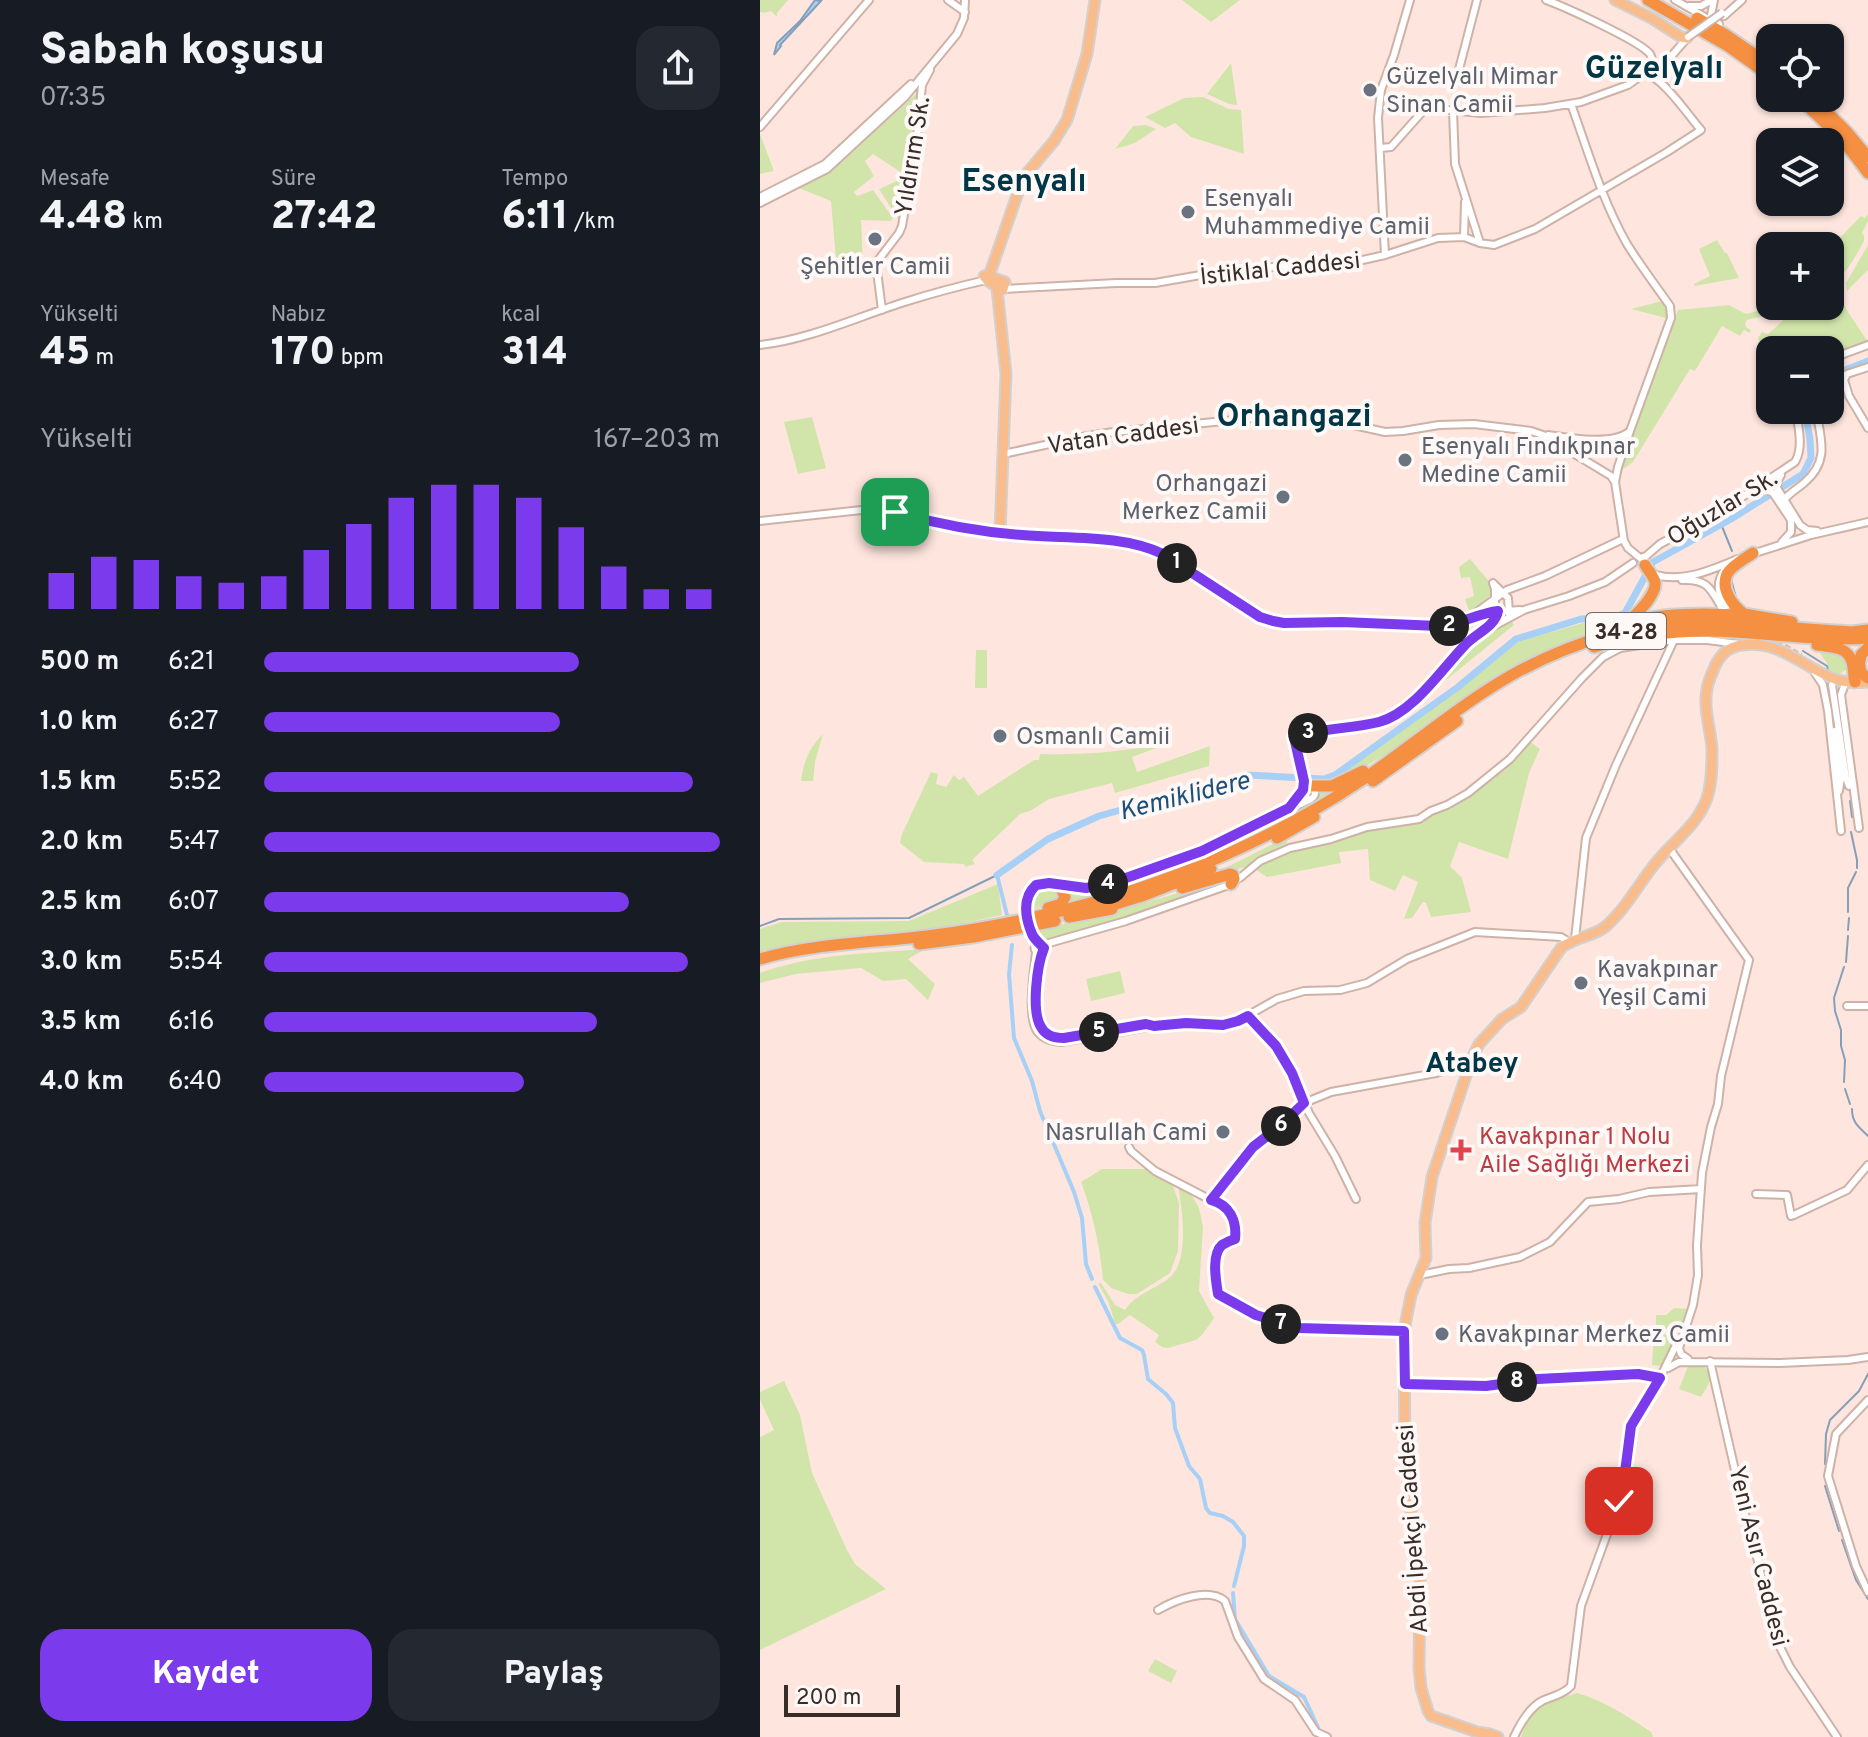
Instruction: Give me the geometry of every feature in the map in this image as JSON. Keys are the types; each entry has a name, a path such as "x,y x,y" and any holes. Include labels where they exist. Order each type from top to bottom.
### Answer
{"highway":[{"path":"1648,0 1728,46 1756,66"},
{"path":"1662,0 1726,35 1756,56"},
{"path":"1721,18 1756,52"},
{"path":"1814,112 1841,138 1868,173"},
{"path":"1827,112 1868,157"},
{"path":"1749,555 1727,575 1725,583 1729,597 1744,614 1784,621"},
{"path":"1622,625 1634,617 1655,588 1655,577 1639,560"},
{"path":"1549,656 1578,641 1650,618 1719,614 1868,630"},
{"name":"34-28","path":"760,959 804,949 975,929 1055,913 1114,897 1176,875 1231,853 1347,789 1508,677 1549,656 1611,634 1664,625 1726,623 1837,631 1868,630"},
{"path":"1706,631 1785,644 1838,648 1855,660"},
{"name":"34-28","path":"760,967 804,956 973,937 1069,917 1178,883 1248,853 1343,801 1493,695 1549,664 1608,643 1706,631 1811,639 1868,638"},
{"path":"1855,660 1851,681 1844,675 1855,660 1868,648"},
{"path":"1305,786 1339,784 1413,744"},
{"path":"1069,917 1131,904 1230,874 1234,879 1231,884"},
{"path":"927,936 1061,904 1064,892 1055,884"}],"main road":[{"path":"1000,533 1006,374 996,283 998,248 1023,178 1067,120 1087,54 1095,0"},
{"path":"1615,0 1681,37 1689,38"},
{"path":"1717,641 1720,656"},
{"path":"1720,656 1730,648 1746,644 1778,649 1851,681"},
{"name":"Abdi İpekçi Caddesi","path":"1498,1737 1431,1716 1421,1688 1420,1575 1404,1429 1404,1331 1411,1295 1426,1258 1425,1223 1432,1177 1479,1044 1502,1019 1521,1007 1561,948 1572,940 1602,929 1616,915 1651,867 1697,817 1707,797 1711,778 1712,749 1706,692 1720,656"}],"street":[{"path":"760,127 869,0"},
{"path":"951,1 965,0 965,12"},
{"path":"1385,255 1378,118 1381,90 1410,0"},
{"path":"1457,77 1477,0"},
{"path":"1546,0 1598,23 1642,48 1651,56 1657,74 1663,72"},
{"path":"1675,0 1721,18"},
{"path":"1686,5 1698,6 1713,0 1711,15 1721,18"},
{"path":"1381,148 1391,147 1427,108 1481,113 1571,104 1628,85 1670,59 1689,38 1742,0"},
{"path":"951,1 965,12"},
{"name":"Yıldırım Sk.","path":"882,310 876,263 902,226 916,146 922,85 933,65 953,41 965,12"},
{"path":"1661,83 1663,72 1689,38"},
{"name":"Yıldırım Sk.","path":"760,200 831,166 905,97 933,65"},
{"path":"1453,111 1455,164 1465,199 1484,244 1500,243 1535,229 1701,130 1661,83 1651,74 1644,73"},
{"path":"1571,104 1601,190 1628,244 1670,306 1671,318 1618,467 1615,482 1622,540"},
{"path":"1464,237 1465,199"},
{"name":"İstiklal Caddesi","path":"996,283 1017,289 1074,284 1155,283 1235,269 1334,264 1385,255 1432,239 1464,237 1484,244"},
{"path":"760,345 806,336 969,284 996,283"},
{"path":"1844,354 1868,345"},
{"path":"1844,375 1868,367"},
{"path":"1847,374 1845,386 1868,428"},
{"name":"Vatan Caddesi","path":"1003,454 1113,432 1294,414 1385,432 1474,424 1539,434 1611,476 1615,482"},
{"name":"Oğuzlar Sk.","path":"1524,610 1605,582 1660,544 1793,465 1800,452 1797,424"},
{"path":"1781,499 1806,482 1820,466 1822,446 1818,424"},
{"path":"1539,434 1582,439 1613,438 1630,431"},
{"path":"1562,447 1558,441 1566,437"},
{"path":"1613,438 1623,440 1625,447"},
{"path":"1775,546 1787,537 1792,528 1777,488 1779,478 1793,465"},
{"path":"1603,471 1613,472 1618,467"},
{"path":"1603,471 1611,483 1622,540 1639,560"},
{"path":"1737,501 1758,490 1770,491 1781,499 1803,528 1824,531"},
{"path":"760,521 880,508 1000,533 1124,542 1163,554 1260,617 1284,623 1449,626 1486,613 1524,610"},
{"path":"1655,577 1697,574 1824,531 1868,522"},
{"path":"1466,620 1504,592 1622,540"},
{"path":"1655,577 1704,583 1724,607 1719,579 1725,569 1749,555"},
{"path":"1289,808 1305,786 1294,737 1381,722 1396,716 1471,639 1493,622 1498,611 1493,583 1510,601 1504,620"},
{"path":"1471,639 1524,610"},
{"path":"1305,786 1315,791 1314,797 1202,851 1109,884 1086,888 1043,883 1036,885 1027,895 1026,909 1032,936 1040,948 1036,1002 1041,1028 1056,1038 1087,1036 1146,1024 1223,1025 1238,1021 1277,999 1304,991 1340,990 1367,983 1407,959 1475,932 1572,940 1586,838 1674,640"},
{"path":"1154,912 1222,891 1243,877 1251,867 1290,848 1367,827 1419,819 1447,805 1468,793 1510,759 1582,678 1603,657 1620,648 1674,640 1746,644"},
{"path":"1808,664 1820,679 1826,697 1841,831"},
{"path":"1838,797 1851,681"},
{"path":"1851,681 1846,778 1853,796"},
{"path":"1851,681 1841,695 1859,828"},
{"path":"1840,815 1844,822 1850,822 1856,812"},
{"path":"1515,1737 1531,1710 1544,1700 1565,1692 1572,1684 1580,1611 1619,1501 1631,1426 1672,1361 1693,1305 1698,1275 1698,1233 1705,1158 1749,960 1669,848"},
{"path":"1040,948 1154,912 1243,877"},
{"path":"1847,1006 1868,1006"},
{"path":"1248,1016 1276,1046 1292,1073 1304,1103 1356,1199"},
{"path":"1211,1200 1253,1147 1304,1103 1331,1092 1436,1073 1472,1058"},
{"path":"1129,1147 1155,1171 1211,1200 1221,1202 1230,1211 1235,1239 1218,1249 1218,1294 1244,1310 1303,1329 1404,1331"},
{"path":"1756,1194 1787,1195 1791,1216 1847,1190 1868,1165"},
{"path":"1420,1275 1520,1257 1550,1242 1588,1202 1649,1192 1701,1189"},
{"path":"1678,1344 1679,1352 1688,1359"},
{"path":"1672,1361 1780,1363 1868,1357"},
{"path":"1672,1361 1710,1361"},
{"name":"Yeni Asır Caddesi","path":"1710,1361 1776,1639 1790,1667 1837,1737"},
{"path":"1405,1384 1486,1386 1538,1379 1638,1374 1660,1378"},
{"path":"1868,1400 1836,1434 1828,1476 1856,1566 1868,1592"},
{"path":"1158,1610 1198,1596 1213,1595 1225,1601 1238,1637 1264,1679 1295,1700 1316,1732 1327,1737"}],"green space":[{"path":"760,0 788,0 777,17 771,11 760,12"},
{"path":"1182,0 1240,0 1211,22"},
{"path":"1231,63 1237,105 1207,94"},
{"path":"919,91 911,165 902,173 873,154 865,161 874,176 854,192 857,196 873,190 893,218 891,221 861,220 863,263 837,271 831,201 799,188 832,171"},
{"path":"1203,97 1229,109 1241,110 1244,154 1191,137 1175,123 1165,128 1145,117 1184,98"},
{"path":"1146,125 1156,129 1135,143 1115,149 1133,126"},
{"path":"760,134 774,171 760,174"},
{"path":"910,175 900,222 879,189"},
{"path":"1868,214 1862,233 1864,241 1844,273 1844,234 1861,216 1865,218"},
{"path":"1717,240 1739,278 1695,286 1710,276 1699,249"},
{"path":"1868,245 1868,270 1847,291 1846,283"},
{"path":"1662,301 1668,311 1666,318 1631,309"},
{"path":"1844,303 1868,342 1844,351 1844,336 1759,336 1762,332 1768,334 1784,320 1844,320"},
{"path":"1729,305 1746,314 1756,311 1756,318 1747,320 1745,324 1750,333 1744,330 1740,336 1722,326 1695,371 1690,369 1633,462 1622,470 1620,465 1632,440 1678,310"},
{"path":"812,417 826,468 798,474 784,422"},
{"path":"1470,559 1493,586 1494,592 1470,614 1465,599 1474,596 1470,577 1461,578 1459,567"},
{"path":"1650,582 1651,588 1627,619 1616,626 1553,648 1526,662 1404,744 1345,778 1325,782 1454,693 1516,642 1590,621 1614,621 1628,614"},
{"path":"1510,618 1514,625 1446,680 1441,674 1471,644"},
{"path":"1785,648 1829,670 1818,649 1842,654 1847,669 1838,675 1814,666"},
{"path":"976,650 987,650 987,688 975,688"},
{"path":"823,734 813,781 801,781 808,756"},
{"path":"1529,741 1540,749 1529,773 1508,859 1459,842 1450,866 1462,878 1471,912 1431,917 1423,902 1412,918 1404,919 1418,882 1403,875 1395,891 1370,880 1368,849 1339,852 1341,863 1267,877 1256,870 1265,862 1288,852 1416,822 1466,797"},
{"path":"1159,745 1132,757 1137,772 1210,746 1209,766 1115,793 1112,783 1049,799 1020,814 972,860 975,864 965,867 964,864 924,862 900,843 931,772 938,774 936,784 946,787 954,775 959,780 964,777 978,796 1034,760 1039,760 1040,754 1129,750"},
{"path":"1368,772 1291,817 1211,857 1064,906 1067,890 1102,891 1198,858 1312,802 1318,796 1318,789"},
{"path":"1285,838 1288,844 1256,862 1213,874"},
{"path":"1227,879 1130,919 1052,941 1036,937 1035,931"},
{"path":"998,884 1002,915 927,931 791,946 760,955 760,929 782,922 909,921"},
{"path":"1044,886 1051,886 1061,894 1059,902 1030,910 1031,894"},
{"path":"925,949 908,959 935,984 928,1000 906,979 883,981 861,968 796,974 760,983 760,973 800,962 841,955"},
{"path":"1120,971 1125,993 1091,1001 1086,979"},
{"path":"1102,1169 1146,1169 1172,1183 1179,1203 1178,1251 1170,1273 1137,1294 1111,1288 1103,1280 1095,1231 1081,1182"},
{"path":"1178,1186 1190,1192 1199,1208 1203,1227 1199,1291 1214,1318 1196,1340 1168,1348 1155,1342 1159,1335 1130,1315 1115,1324 1109,1303 1098,1283 1115,1305 1125,1310 1135,1299 1170,1277 1180,1259 1182,1247"},
{"path":"1674,1308 1689,1309 1681,1326 1675,1329 1656,1328 1656,1315 1666,1315"},
{"path":"1654,1333 1676,1336 1663,1366 1652,1365"},
{"path":"1688,1366 1704,1367 1708,1371 1709,1382 1701,1397 1679,1389"},
{"path":"784,1381 800,1415 812,1473 847,1550 855,1564 886,1589 760,1650 760,1437 774,1430 760,1400 760,1392"},
{"path":"1155,1659 1177,1671 1171,1683 1148,1671"},
{"path":"1577,1693 1616,1710 1651,1732 1653,1737 1521,1737 1535,1712 1557,1699"}],"water":[{"path":"815,0 821,1 774,55 777,43 800,21"}],"waterway":[{"name":"Kemiklidere","path":"1844,370 1868,361"},
{"name":"Kemiklidere","path":"997,875 1048,839 1099,816 1247,775 1324,779 1335,775 1458,687 1516,639 1581,619 1614,618 1625,613 1653,562 1803,474 1811,458 1807,424"},
{"path":"1721,524 1732,551"},
{"path":"1731,579 1736,598"},
{"path":"1803,651 1827,666 1828,670"},
{"path":"1850,801 1852,817"},
{"path":"1851,832 1857,868"},
{"path":"1848,912 1848,888 1856,872"},
{"name":"Kemiklidere","path":"760,926 779,919 909,918 997,875"},
{"path":"997,875 1007,915"},
{"path":"1848,930 1849,918"},
{"path":"1846,962 1848,936"},
{"path":"1012,945 1009,974 1014,1038 1074,1192 1082,1218 1086,1264 1092,1279"},
{"path":"1844,967 1834,998 1845,1060 1844,1082"},
{"path":"1845,1089 1850,1104"},
{"path":"1852,1109 1855,1121 1868,1136"},
{"path":"1095,1287 1120,1338 1142,1350 1148,1379 1173,1403 1175,1428 1189,1466 1200,1479 1206,1508 1210,1513 1233,1522 1244,1536 1234,1586"},
{"path":"1825,1464 1830,1420 1859,1391 1868,1374"},
{"path":"1825,1486 1839,1531"},
{"path":"1842,1540 1856,1580 1868,1599"},
{"path":"1233,1593 1235,1619 1269,1676 1304,1697 1320,1732"}],"tunnel":[{"path":"1769,637 1801,656"},
{"path":"1820,675 1828,688"}],"place":[{"name":"Güzelyalı Mimar Sinan Camii","path":"1370,90"},
{"name":"Esenyalı Muhammediye Camii","path":"1188,212"},
{"name":"Şehitler Camii","path":"875,239"},
{"name":"Esenyalı Fındıkpınar Medine Camii","path":"1405,460"},
{"name":"Orhangazi Merkez Camii","path":"1283,497"},
{"name":"Osmanlı Camii","path":"1000,736"},
{"name":"Kavakpınar Yeşil Cami","path":"1581,983"},
{"name":"Nasrullah Cami","path":"1223,1132"},
{"name":"Kavakpınar 1 Nolu Aile Sağlığı Merkezi","path":"1461,1150"},
{"name":"Kavakpınar Merkez Camii","path":"1442,1334"}],"district":[{"name":"Güzelyalı","path":"1654,67"},
{"name":"Esenyalı","path":"1024,180"},
{"name":"Orhangazi","path":"1294,415"},
{"name":"Atabey","path":"1472,1062"}],"route":[{"path":"895,512 977,530 1124,542 1148,547 1260,617 1284,623 1449,626 1480,614 1498,611 1493,622 1466,644 1396,716 1381,722 1294,737 1304,781 1303,790 1289,808 1202,851 1109,884 1086,888 1043,883 1031,889 1027,895 1026,909 1032,936 1044,948 1039,967 1037,1016 1041,1028 1056,1038 1146,1024 1223,1025 1248,1016 1276,1046 1292,1073 1304,1103 1253,1147 1211,1200 1226,1206 1236,1231 1235,1239 1218,1249 1218,1294 1244,1310 1298,1328 1404,1331 1405,1384 1486,1386 1538,1379 1638,1374 1660,1378 1631,1426 1619,1501"}]}
